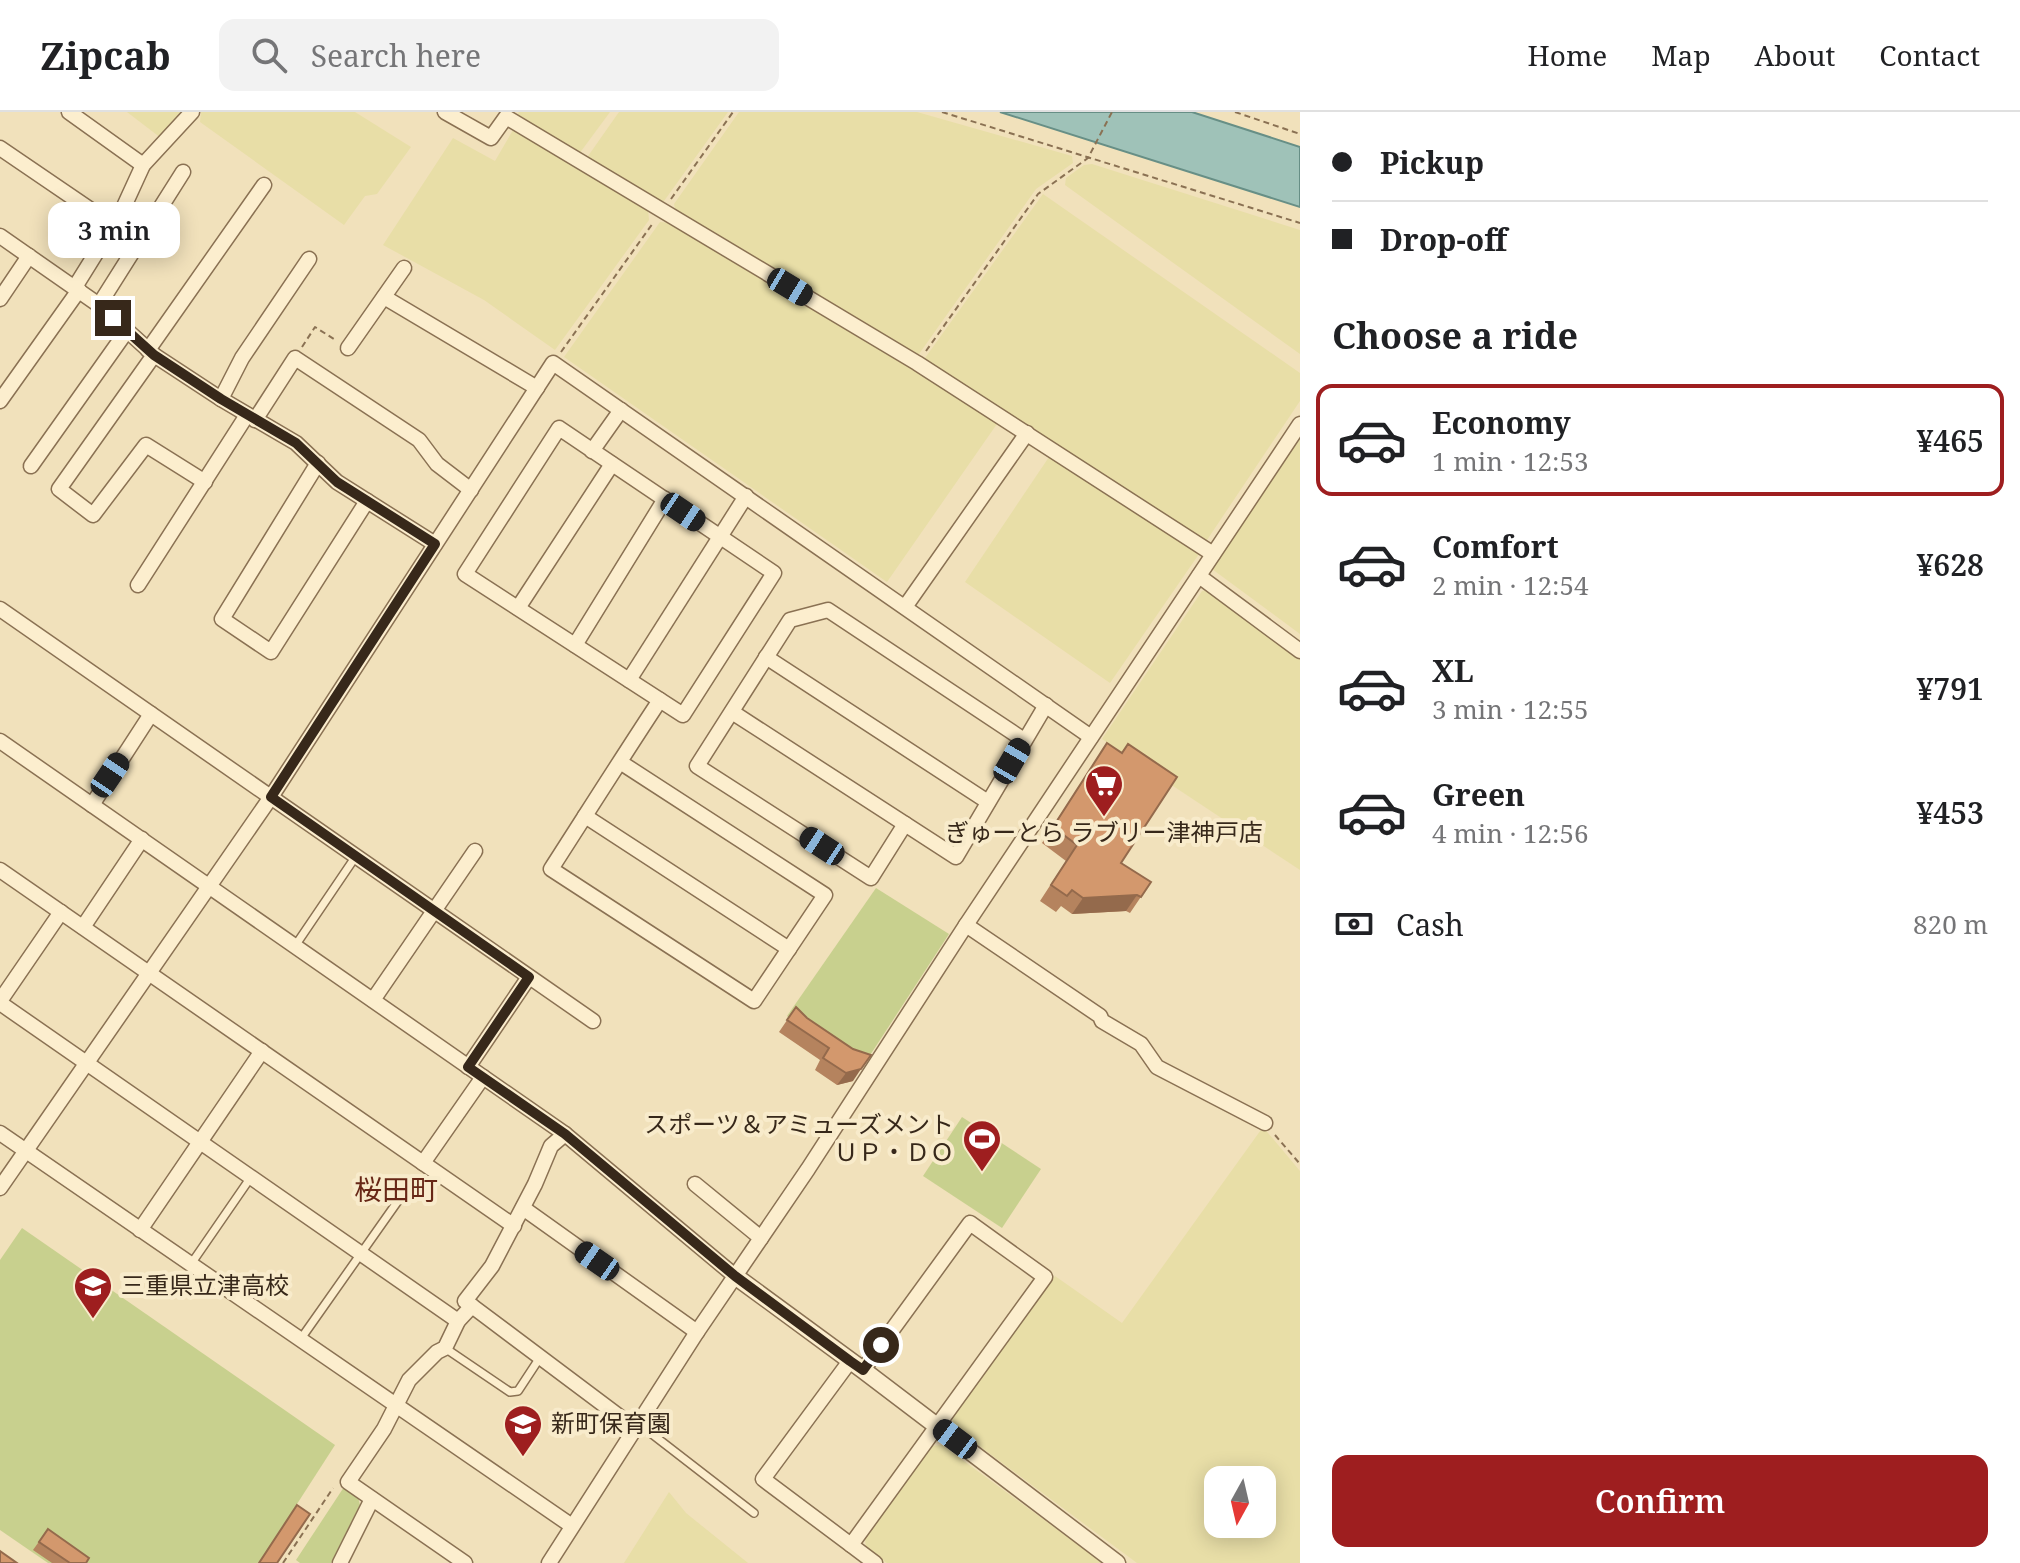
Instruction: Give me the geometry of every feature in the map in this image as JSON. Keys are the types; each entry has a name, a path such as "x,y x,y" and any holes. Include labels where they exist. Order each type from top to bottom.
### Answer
{"street":[{"path":"69,112 143,165"},
{"path":"0,401 77,289 143,165 192,112"},
{"path":"445,112 491,138 506,117 917,363 1213,554"},
{"path":"0,148 113,225"},
{"path":"99,305 183,172"},
{"path":"205,482 146,445 93,515 59,489 264,185"},
{"path":"0,236 99,305 151,353 251,418 296,443 337,482 435,544"},
{"path":"0,299 29,256"},
{"path":"221,399 242,358 309,259"},
{"path":"348,348 404,268"},
{"path":"384,297 537,388"},
{"path":"31,466 126,332"},
{"path":"138,585 205,482 295,358 419,440 437,464 471,490"},
{"path":"0,1188 271,797 553,363 1091,737"},
{"path":"592,451 621,410"},
{"path":"549,1563 697,1332 1300,424"},
{"path":"559,428 612,464 774,573 683,715 465,574 559,428"},
{"path":"905,607 1027,433"},
{"path":"318,463 222,619 271,652 367,501"},
{"path":"518,608 612,464"},
{"path":"629,680 746,496"},
{"path":"575,645 665,499"},
{"path":"1199,576 1300,651"},
{"path":"0,609 593,1021"},
{"path":"905,824 871,878 697,766 790,620 828,610 1024,740"},
{"path":"766,657 988,802"},
{"path":"620,762 825,895 754,1001 551,869 585,816 660,700"},
{"path":"732,712 956,857 1046,705"},
{"path":"92,805 151,714"},
{"path":"0,741 565,1134 735,1276 1117,1563"},
{"path":"585,816 789,949"},
{"path":"83,927 142,839"},
{"path":"373,1000 475,851"},
{"path":"0,870 514,1226"},
{"path":"61,912 0,1002 458,1321"},
{"path":"966,925 1100,1016 1102,1021 1141,1044 1157,1067 1265,1123"},
{"path":"468,1067 529,977"},
{"path":"140,1230 262,1051"},
{"path":"423,1163 483,1077"},
{"path":"0,1133 572,1526"},
{"path":"565,1134 551,1146 492,1266 465,1301 539,1359 638,1426"},
{"path":"695,1184 761,1238"},
{"path":"523,1208 697,1332"},
{"path":"851,1545 1045,1277 970,1223 763,1479 851,1545 875,1563"},
{"path":"465,1563 348,1482 397,1405 409,1380 445,1348 458,1321 472,1306"},
{"path":"340,1563 372,1499"}],"lane":[{"path":"295,946 356,856"},
{"path":"190,1265 251,1177"},
{"path":"300,1341 405,1191"},
{"path":"445,1348 510,1392 518,1391 539,1359"},
{"path":"638,1426 754,1513"}],"path":[{"path":"553,363 733,112"},
{"path":"942,112 1300,223"},
{"path":"917,363 1038,194 1088,158 1112,112"},
{"path":"1235,112 1300,134"},
{"path":"295,358 315,327 348,348"},
{"path":"1265,1123 1300,1164"},
{"path":"283,1563 338,1481"}],"shaded area":[{"path":"127,112 184,112 161,138"},
{"path":"201,112 355,112 411,147 377,194 365,196 344,225 200,122"},
{"path":"519,112 610,112 579,154 517,116"},
{"path":"619,112 728,112 664,201 659,202 586,159"},
{"path":"739,112 917,112 1072,156 1073,163 1036,189 919,354 913,354 676,213 674,204"},
{"path":"513,130 648,209 649,220 555,350 484,300 383,245 453,138 495,161"},
{"path":"1092,164 1300,230 1300,354 1065,185 1066,178 1084,165"},
{"path":"1043,194 1300,373 1300,401 1207,540 1200,539 926,363 925,358"},
{"path":"660,222 671,223 999,421 887,582 564,357"},
{"path":"1300,439 1300,634 1212,569"},
{"path":"1051,454 1199,554 1110,683 965,582"},
{"path":"1207,590 1300,659 1300,870 1102,739 1202,591"},
{"path":"1263,1127 1300,1171 1300,1563 1137,1563 955,1428 952,1417 1055,1276 1122,1323"},
{"path":"942,1445 1103,1563 887,1563 866,1549 865,1539 931,1446"},
{"path":"669,1492 686,1513 748,1563 624,1563"}],"green space":[{"path":"876,888 949,934 863,1066 799,1029 787,1016"},
{"name":"スポーツ＆アミューズメント ＵＰ・ＤＯ","path":"962,1117 1041,1169 1002,1228 923,1176"},
{"name":"三重県立津高校","path":"22,1228 335,1445 259,1563 48,1563 0,1530 0,1260"},
{"path":"344,1487 358,1497 360,1505 331,1563 300,1563 296,1560"}],"water":[{"path":"1000,112 1192,112 1300,147 1300,207"}],"building":[{"name":"ぎゅーとら ラブリー津神戸店","path":"1107,743 1122,753 1128,744 1177,777 1121,863 1151,882 1141,897 1083,898 1072,890 1067,896 1051,885 1077,845 1053,827"},
{"path":"796,1007 853,1049 871,1055 861,1069 846,1073 823,1058 829,1048 787,1020"},
{"path":"297,1505 310,1514 277,1563 259,1563"},
{"path":"48,1529 89,1558 86,1563 70,1563 39,1542"},
{"path":"0,1551 17,1563 0,1563"}],"place":[{"name":"ぎゅーとら ラブリー津神戸店","path":"1104,818"},
{"name":"スポーツ＆アミューズメント ＵＰ・ＤＯ","path":"982,1173"},
{"name":"三重県立津高校","path":"93,1320"},
{"name":"新町保育園","path":"523,1458"}],"district":[{"name":"桜田町","path":"396,1190"}],"route":[{"path":"113,318 154,355 296,443 337,482 435,544 271,797 529,977 468,1067 565,1134 735,1276 863,1370 881,1345"}]}
